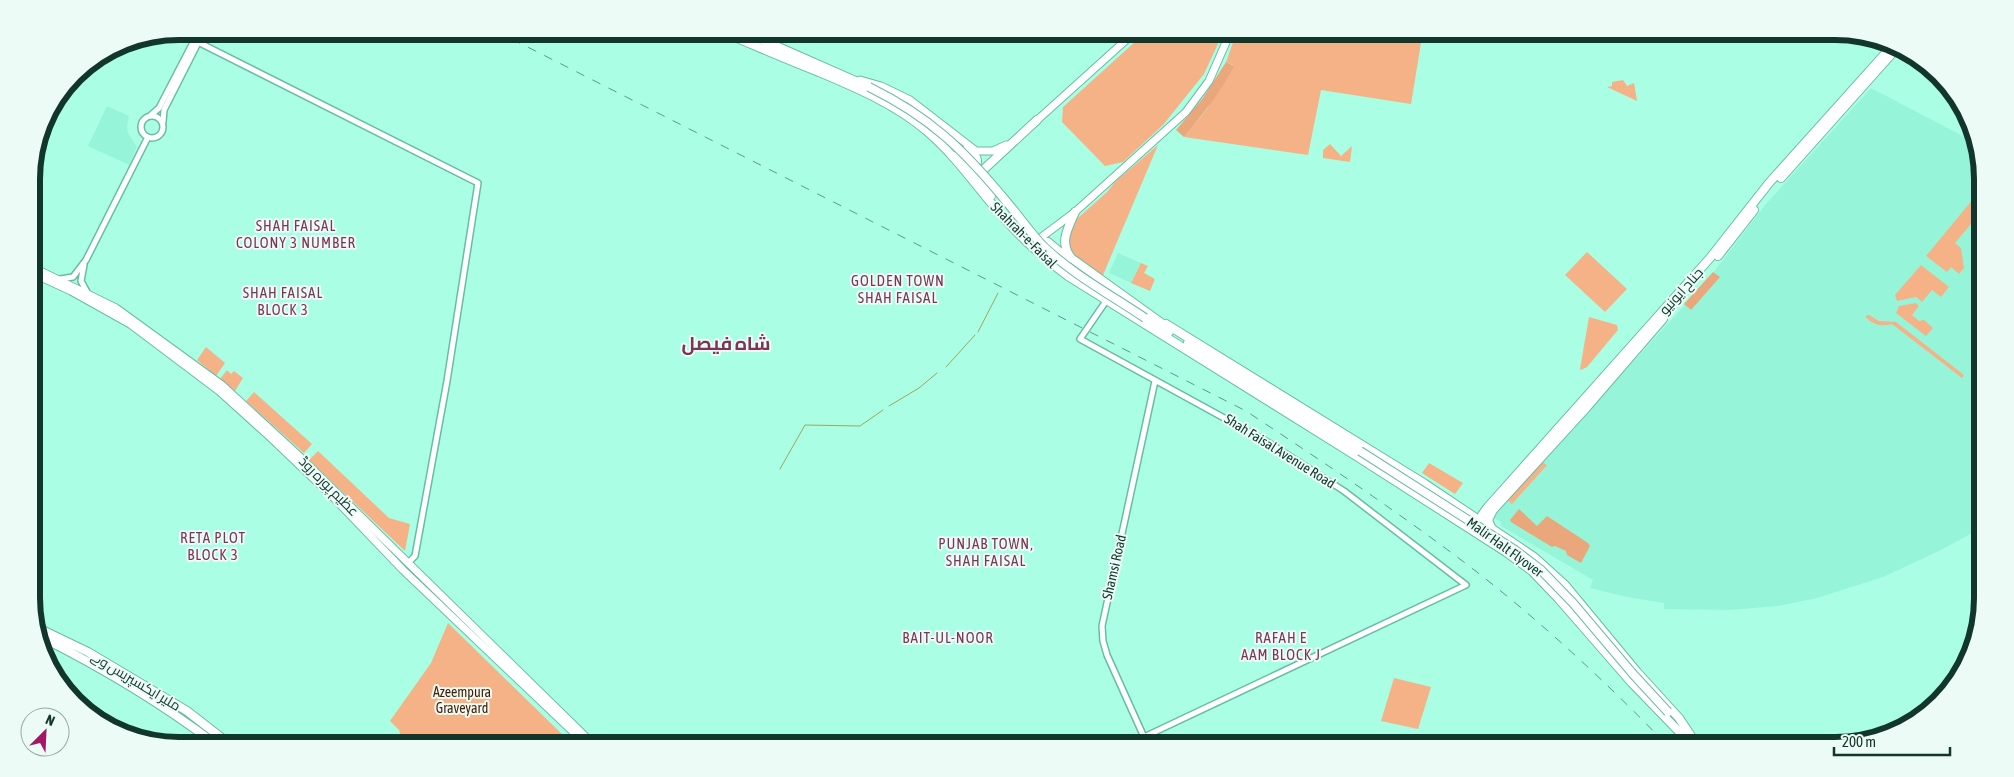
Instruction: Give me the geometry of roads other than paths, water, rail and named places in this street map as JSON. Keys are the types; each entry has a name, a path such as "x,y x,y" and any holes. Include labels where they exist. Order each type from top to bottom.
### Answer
{"highway":[{"name":"Shahrah-e-Faisal","path":"741,40 869,94 898,110 928,132 945,149 1005,219 1047,261 1106,301 1359,454"},
{"name":"Shahrah-e-Faisal","path":"763,40 869,87 912,110 940,130 978,168 1050,251 1073,269 1145,318 1359,454"},
{"name":"جناح ایونیو","path":"1491,527 1488,520 1491,513 1710,258 1769,183 1888,51"},
{"name":"جناح ایونیو","path":"1480,520 1487,508 1587,407 1727,245 1776,184 1893,53"},
{"path":"991,196 982,182 980,174 989,162 1037,120"},
{"path":"928,132 943,141 968,168 1022,237"},
{"path":"968,147 977,160 975,167 972,169 968,168"},
{"path":"1075,212 1066,232 1064,242 1066,252 1071,258 1166,324 1374,452 1491,527 1534,558 1563,583 1637,672 1679,718 1691,737"},
{"path":"1068,276 1040,251 1039,247 1043,242 1049,242 1074,264 1084,268"},
{"path":"1166,324 1173,335"},
{"name":"Malir Halt Flyover","path":"1359,454 1532,571 1552,591 1632,683 1688,737"},
{"name":"Malir Halt Flyover","path":"1359,454 1507,545 1541,570 1573,603 1689,737"},
{"path":"1450,516 1456,513 1458,506"},
{"path":"1480,520 1484,538"},
{"path":"1552,591 1559,592 1563,588 1563,583"},
{"path":"43,626 68,642"},
{"name":"ملیر ایکسپریس وے","path":"44,631 68,642 187,712 220,737"},
{"name":"ملیر ایکسپریس وے","path":"46,640 182,718 206,737"}],"main road":[{"path":"845,76 881,86 910,100 968,147 984,152 1002,149 1126,40"},
{"path":"1022,237 1037,241 1075,212 1186,112 1208,82 1227,40"},
{"name":"عظیم پورہ روڈ","path":"40,271 87,292 132,318 222,385 403,570 579,737"},
{"name":"عظیم پورہ روڈ","path":"40,277 71,291 130,324 190,367 272,435 408,563 586,737"}],"street":[{"path":"197,41 164,110 162,133 155,138 148,137 142,132 140,125 144,118 159,108 197,41"},
{"path":"197,41 478,183 428,489 415,556 408,563"},
{"path":"151,115 158,117 162,122"},
{"path":"59,279 73,277 86,260 148,137"},
{"path":"86,260 80,281 87,292"},
{"name":"Shah Faisal Avenue Road","path":"1106,301 1080,339 1155,381 1244,427 1344,492 1466,585 1143,737"},
{"name":"Shamsi Road","path":"1143,737 1107,655 1103,641 1102,626 1155,381"}],"waterway":[{"path":"978,332 998,293"},
{"path":"946,367 975,335"},
{"path":"889,406 919,388 937,373"},
{"path":"780,469 805,425 860,426 883,410"}],"railway":[{"path":"514,40 1246,411 1395,512 1482,576 1578,658 1659,737"}],"district":[{"name":"SHAH FAISAL COLONY 3 NUMBER","path":"296,234"},
{"name":"GOLDEN TOWN SHAH FAISAL","path":"898,288"},
{"name":"SHAH FAISAL BLOCK 3","path":"283,300"},
{"name":"شاہ فیصل","path":"726,343"},
{"name":"RETA PLOT BLOCK 3","path":"213,546"},
{"name":"PUNJAB TOWN, SHAH FAISAL","path":"986,552"},
{"name":"BAIT-UL-NOOR","path":"948,637"},
{"name":"RAFAH E AAM BLOCK J","path":"1281,646"}],"park label":[{"name":"Azeempura Graveyard","path":"462,700"}]}
